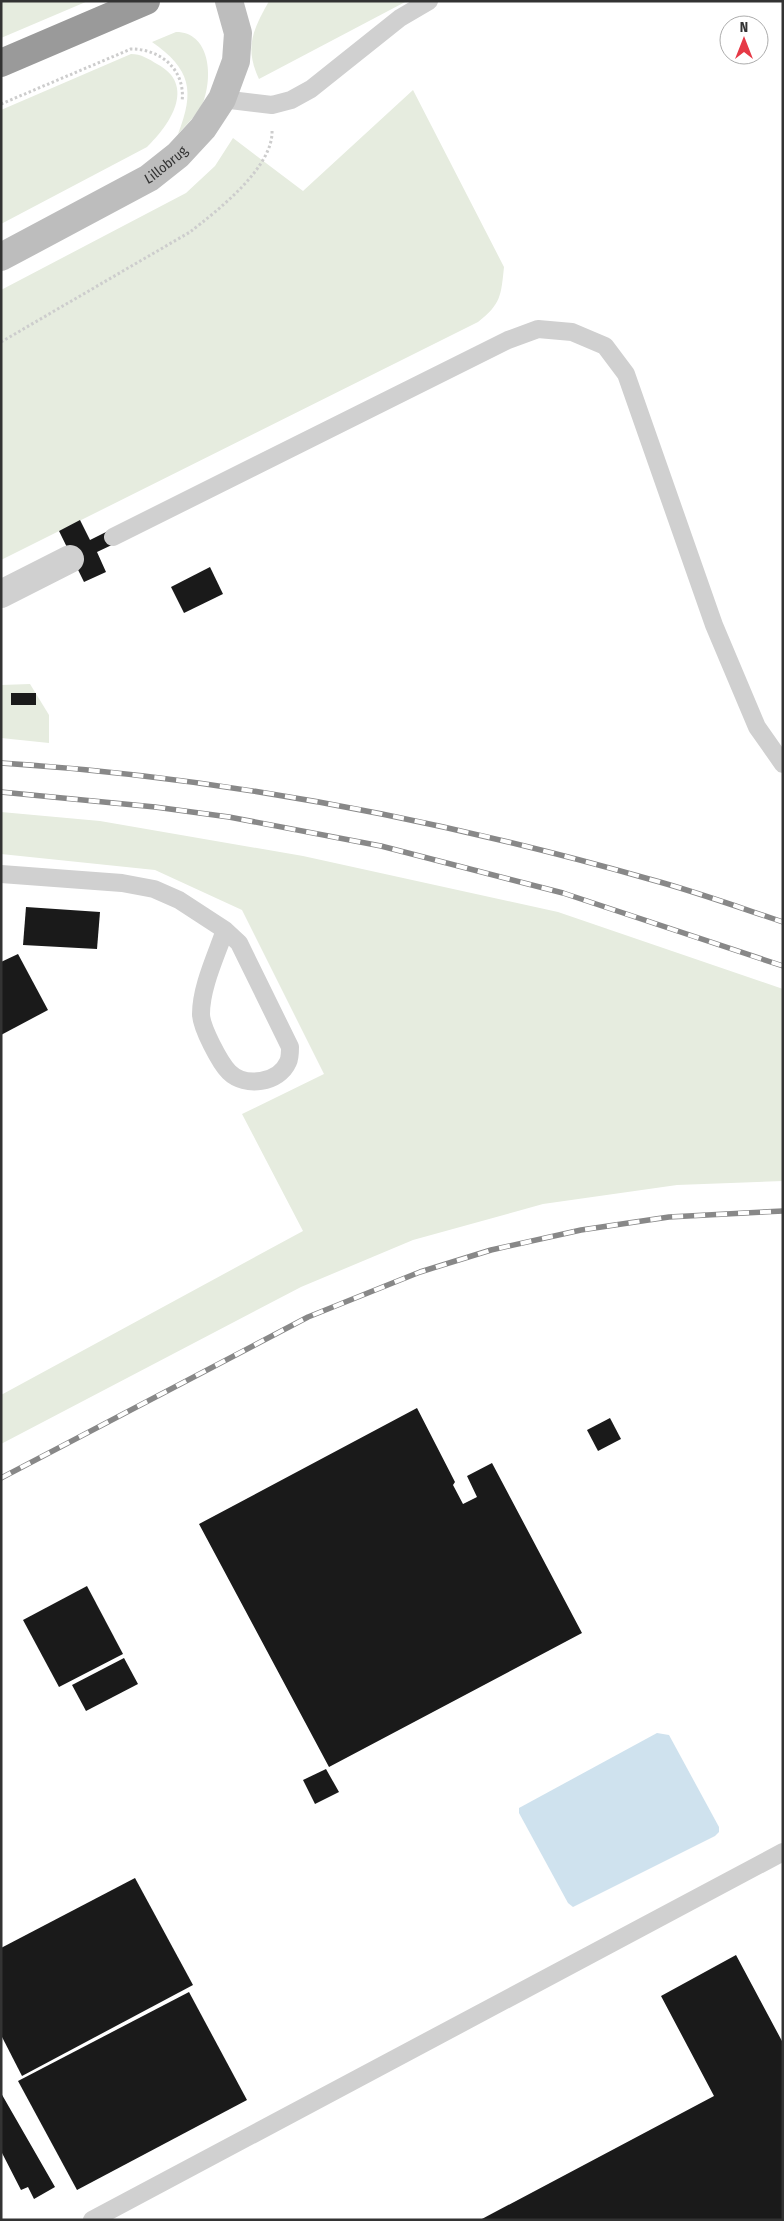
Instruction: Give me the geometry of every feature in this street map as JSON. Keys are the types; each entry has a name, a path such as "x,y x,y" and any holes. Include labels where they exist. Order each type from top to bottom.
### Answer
{"highway":[{"path":"1,63 146,1"}],"street":[{"name":"Lillobrug","path":"1,257 149,178 178,155 203,128 222,99 236,61 238,33 230,1"},
{"path":"1,594 70,559"}],"lane":[{"path":"222,99 272,105 291,100 311,89 400,18 429,1"},
{"path":"113,537 508,340 538,329 572,332 605,346 626,374 714,625 756,727 783,764"},
{"path":"1,874 122,883 154,889 179,900 225,930 239,943 290,1047 288,1063 274,1076 260,1082 242,1080 229,1072 205,1032 200,1017 202,1000 225,930"},
{"path":"92,2220 783,1852"}],"path":[{"path":"1,104 131,49 145,49 161,55 175,69 182,85 181,109"},
{"path":"1,342 190,232 216,212 254,175 273,140 272,105"}],"shaded area":[{"path":"1,1 88,1 1,38"},
{"path":"269,1 407,1 259,79 252,57 252,39"},
{"path":"176,32 187,34 196,39 206,56 208,67 207,90 202,105 178,134 187,105 188,93 186,82 175,62 152,42"},
{"path":"131,54 142,56 157,64 169,73 176,83 176,105 164,128 147,147 1,224 1,110"},
{"path":"413,90 504,267 501,292 496,304 486,316 478,322 1,560 1,290 186,193 215,166 233,138 303,191"},
{"path":"30,684 49,715 49,743 1,738 1,685"},
{"path":"1,812 100,821 303,856 558,912 783,989 783,1181 677,1185 543,1204 413,1240 301,1287 1,1444 1,1395 303,1231 242,1114 324,1074 242,910 155,870 1,854"}],"water":[{"path":"657,1733 669,1735 719,1827 719,1832 715,1836 573,1907 568,1903 519,1813 519,1808"}],"building":[{"path":"80,520 90,540 110,530 116,543 97,552 106,572 84,582 59,531"},
{"path":"210,567 223,594 184,613 171,587"},
{"path":"11,693 36,693 36,705 11,705"},
{"path":"26,907 100,912 97,949 23,945"},
{"path":"18,954 48,1010 1,1035 1,962"},
{"path":"417,1408 455,1482 453,1485 463,1504 477,1497 467,1476 492,1463 582,1633 329,1767 199,1524"},
{"path":"610,1418 621,1439 598,1451 587,1430"},
{"path":"87,1586 123,1654 59,1687 23,1620"},
{"path":"124,1658 138,1684 86,1711 72,1685"},
{"path":"326,1769 339,1792 315,1804 303,1780"},
{"path":"135,1878 193,1985 22,2076 1,2035 1,1948"},
{"path":"736,1955 783,2043 783,2220 480,2220 714,2096 661,1996"},
{"path":"189,1992 247,2100 77,2190 18,2081"},
{"path":"1,2093 55,2187 34,2199 28,2187 21,2190 1,2151"}],"railway":[{"path":"1,763 83,770 247,790 409,820 570,857 699,894 783,922"},
{"path":"1,792 155,807 229,817 381,846 563,893 783,966"},
{"path":"1,1478 308,1317 420,1272 491,1250 581,1230 669,1217 783,1211"}]}
